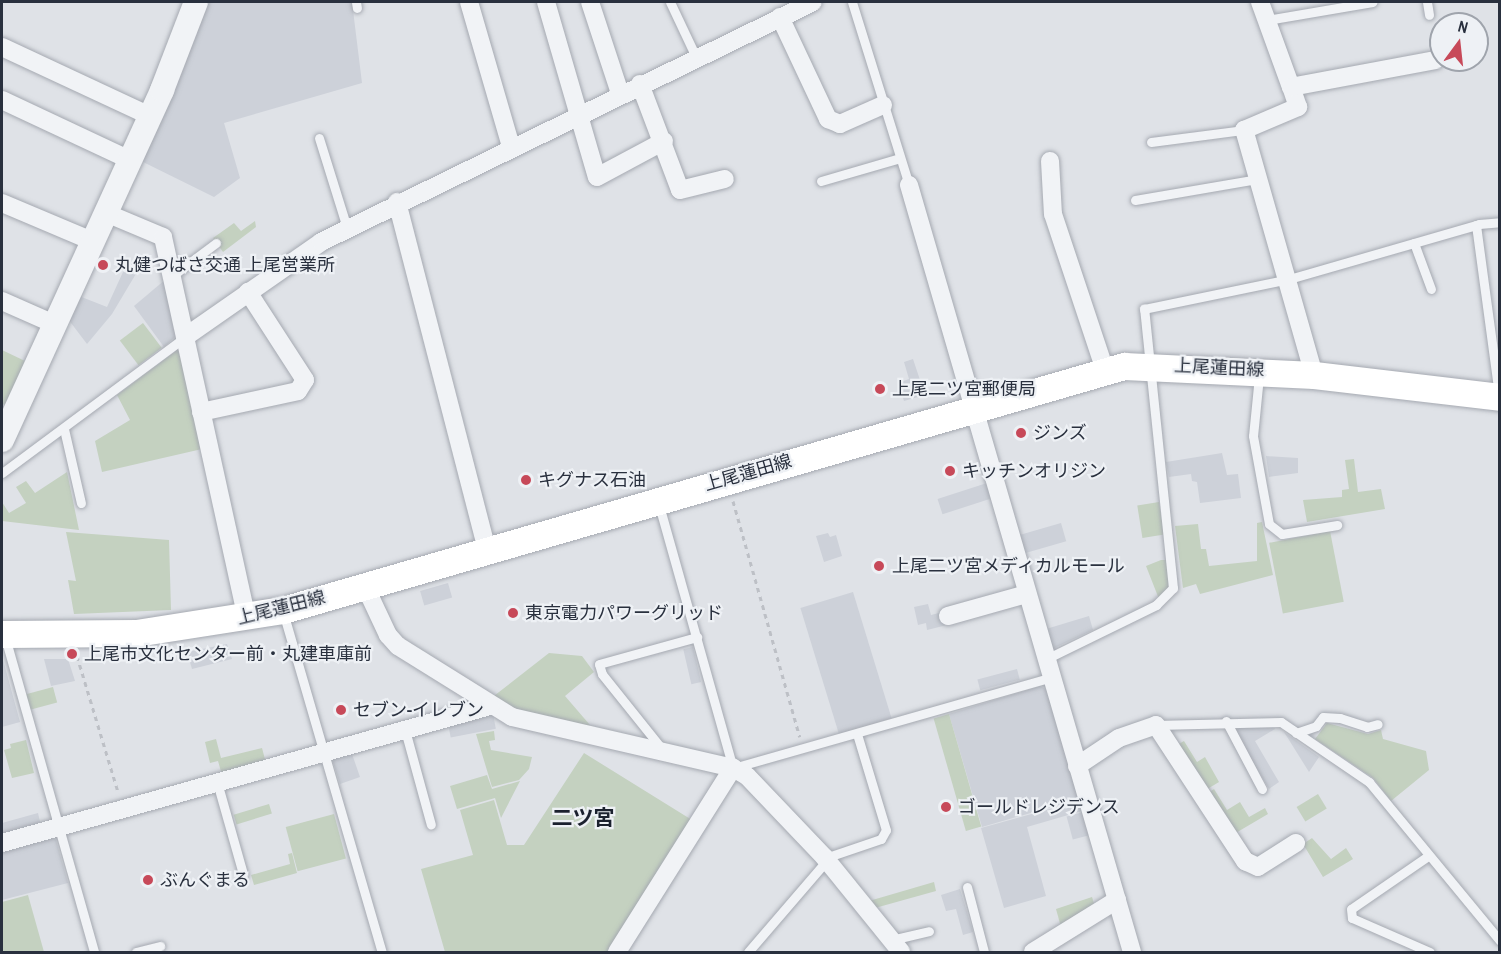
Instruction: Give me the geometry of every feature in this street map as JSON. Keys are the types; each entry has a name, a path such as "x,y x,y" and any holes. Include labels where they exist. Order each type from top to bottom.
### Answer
{"main road":[{"name":"上尾蓮田線","path":"3,634 90,636 247,618 283,610 1105,370 1148,365 1259,370 1499,397"}],"street":[{"path":"2,440 150,116 196,2"},
{"path":"470,2 511,147"},
{"path":"546,2 597,177 663,141"},
{"path":"590,2 621,93"},
{"path":"186,337 248,292 348,228 577,114 813,2"},
{"path":"1260,2 1298,107 1244,130 1289,279 1314,375"},
{"path":"780,17 828,119 840,124 883,105"},
{"path":"2,47 150,116"},
{"path":"1292,87 1429,61"},
{"path":"640,84 680,190 725,178"},
{"path":"2,100 130,160"},
{"path":"1050,161 1053,214 1105,370"},
{"path":"909,185 1132,952"},
{"path":"397,202 487,550"},
{"path":"2,203 92,242"},
{"path":"106,213 163,237 247,618"},
{"path":"201,412 298,391 305,380 248,292"},
{"path":"2,301 54,324"},
{"path":"365,586 393,641 490,706 512,717 733,768 760,785 826,859 896,946"},
{"path":"948,616 1027,594"},
{"path":"2,843 490,706"},
{"path":"1077,766 1119,738 1156,725 1245,861 1257,867 1296,843"},
{"path":"617,952 733,768"},
{"path":"1033,952 1117,900"}],"lane":[{"path":"670,2 696,57"},
{"path":"852,2 909,185"},
{"path":"1266,20 1372,2"},
{"path":"1427,2 1429,15"},
{"path":"1151,142 1244,130"},
{"path":"319,138 348,228"},
{"path":"821,181 900,158"},
{"path":"1135,200 1258,179"},
{"path":"1046,659 1156,605 1173,588 1173,558 1148,365 1144,309 1289,279 1476,225 1500,222"},
{"path":"1476,225 1499,397"},
{"path":"172,276 216,243"},
{"path":"1414,243 1431,290"},
{"path":"2,473 186,337"},
{"path":"1259,370 1253,436 1269,524 1282,534 1337,525"},
{"path":"64,429 81,503"},
{"path":"658,499 733,768 1052,677"},
{"path":"283,610 382,952"},
{"path":"3,634 94,952"},
{"path":"667,754 602,674 599,664 697,637"},
{"path":"1296,733 1316,726 1323,717 1367,726 1378,724"},
{"path":"1156,725 1226,721 1281,722 1369,782 1428,856 1470,901 1500,941"},
{"path":"1226,721 1262,789"},
{"path":"405,730 430,825"},
{"path":"748,952 826,859 881,839 886,830 857,734"},
{"path":"217,783 243,874"},
{"path":"1428,856 1351,909 1352,918 1430,952"},
{"path":"967,887 984,952"},
{"path":"896,946 929,931"},
{"path":"136,952 160,946"}],"path":[{"path":"726,479 803,749"},
{"path":"77,656 123,809"}],"shaded area":[{"path":"207,2 352,2 362,83 224,123 240,178 214,197 139,160"},
{"path":"128,261 140,267 112,314 87,344 68,319 79,296 107,307"},
{"path":"166,279 177,335 164,347 134,306"},
{"path":"913,359 925,395 904,401 898,383 909,379 904,362"},
{"path":"1222,453 1227,475 1238,474 1241,498 1200,503 1197,482 1192,481 1191,474 1169,477 1166,462"},
{"path":"1266,456 1298,458 1298,473 1269,477"},
{"path":"987,483 992,498 942,514 938,499"},
{"path":"1061,523 1066,541 1023,554 1018,535"},
{"path":"828,533 830,537 836,535 842,556 824,562 816,536"},
{"path":"448,583 452,597 424,605 420,591"},
{"path":"853,592 892,718 839,734 800,608"},
{"path":"928,604 931,615 943,612 947,625 927,630 926,623 918,625 914,607"},
{"path":"1089,616 1093,630 1052,649 1046,629"},
{"path":"227,644 232,659 192,669 187,652"},
{"path":"693,647 701,682 691,684 683,649"},
{"path":"2,656 20,722 2,727"},
{"path":"44,659 68,659 75,681 51,686"},
{"path":"1017,669 1020,680 980,690 977,680"},
{"path":"1040,686 1049,691 1079,799 982,827 949,714"},
{"path":"493,714 496,729 451,738 448,723"},
{"path":"1273,725 1275,729 1255,741 1279,782 1269,789 1236,734 1238,727"},
{"path":"1284,732 1319,757 1309,772"},
{"path":"351,751 360,777 340,784 333,762 337,755"},
{"path":"1079,801 1082,811 1027,827 1046,896 1004,908 981,828"},
{"path":"1083,812 1089,835 1073,840 1067,816"},
{"path":"38,813 41,826 2,836 2,823"},
{"path":"49,835 56,840 68,883 2,900 2,847"},
{"path":"960,889 973,932 963,935 956,909 946,911 941,895"}],"green space":[{"path":"255,221 256,227 223,252 213,238 234,223 241,231"},
{"path":"143,323 162,348 138,365 120,340"},
{"path":"2,350 25,361 6,405 2,404"},
{"path":"177,350 183,351 202,449 102,472 95,441 130,420 117,395"},
{"path":"1354,459 1358,492 1381,489 1385,509 1307,522 1303,500 1342,497 1342,490 1349,489 1345,460"},
{"path":"67,472 79,530 2,521 2,502 9,513 26,503 16,487 26,481 35,493"},
{"path":"1159,502 1164,535 1142,538 1137,505"},
{"path":"1262,522 1273,575 1200,594 1196,584 1183,588 1175,526 1198,524 1201,549 1206,549 1209,566 1257,561 1257,523"},
{"path":"1330,531 1344,602 1283,614 1269,543"},
{"path":"66,532 169,540 171,610 74,614 68,580 76,581"},
{"path":"1166,560 1171,584 1159,599 1146,566"},
{"path":"549,653 582,656 594,672 565,696 590,725 586,729 526,715 490,699"},
{"path":"53,687 57,702 30,710 26,694"},
{"path":"949,714 981,826 966,831 934,718"},
{"path":"1327,723 1368,734 1381,730 1383,739 1426,751 1429,770 1391,801 1373,778 1315,739"},
{"path":"494,731 495,740 489,741 491,750 532,757 529,769 519,780 492,787 476,734"},
{"path":"216,739 221,758 262,748 266,763 222,775 218,761 210,763 205,742"},
{"path":"26,740 34,773 12,778 4,750 11,748 10,744"},
{"path":"1184,741 1197,762 1205,757 1219,782 1204,791 1177,745"},
{"path":"584,753 692,820 607,952 445,952 421,869 473,855 460,810 494,800 507,845 524,845"},
{"path":"487,775 492,789 520,781 501,818 495,798 457,809 450,786"},
{"path":"1214,789 1227,810 1240,802 1249,817 1265,808 1268,814 1234,834 1208,793"},
{"path":"1318,794 1327,809 1305,821 1297,807"},
{"path":"269,804 272,814 237,824 234,815"},
{"path":"334,814 346,858 298,871 286,827"},
{"path":"1312,838 1331,859 1346,848 1353,859 1323,877 1303,844"},
{"path":"292,853 297,873 254,885 251,875 290,864 288,854"},
{"path":"934,882 936,891 875,908 869,901"},
{"path":"28,895 44,952 2,952 2,902"},
{"path":"1092,897 1095,907 1061,927 1056,909"}],"place":[{"name":"丸健つばさ交通 上尾営業所","path":"103,265"},
{"name":"上尾二ツ宮郵便局","path":"880,389"},
{"name":"ジンズ","path":"1021,433"},
{"name":"キッチンオリジン","path":"950,471"},
{"name":"キグナス石油","path":"526,480"},
{"name":"上尾二ツ宮メディカルモール","path":"879,566"},
{"name":"東京電力パワーグリッド","path":"513,613"},
{"name":"上尾市文化センター前・丸建車庫前","path":"72,654"},
{"name":"セブン-イレブン","path":"341,710"},
{"name":"ゴールドレジデンス","path":"946,807"},
{"name":"ぶんぐまる","path":"148,880"}],"district":[{"name":"二ツ宮","path":"583,818"}]}
